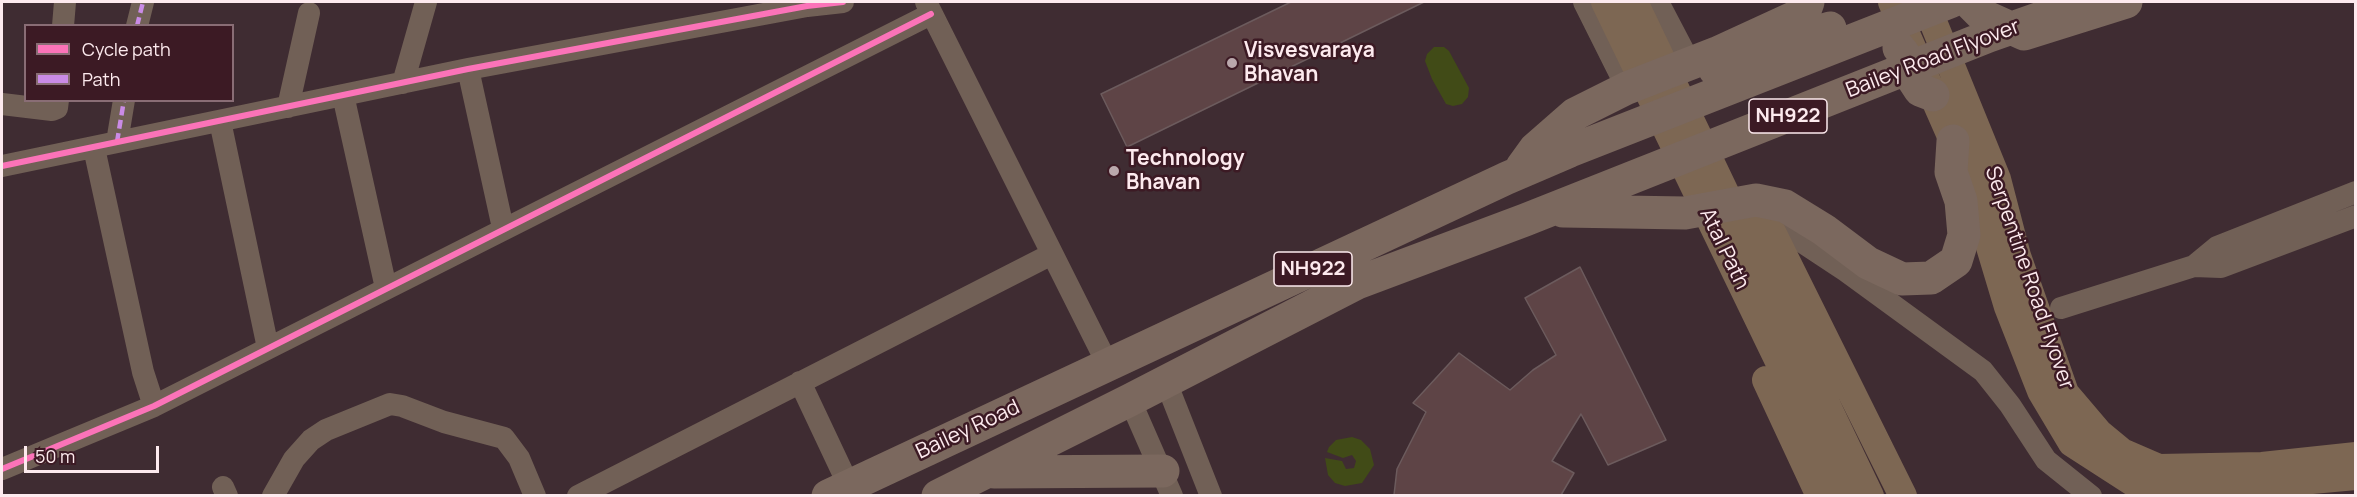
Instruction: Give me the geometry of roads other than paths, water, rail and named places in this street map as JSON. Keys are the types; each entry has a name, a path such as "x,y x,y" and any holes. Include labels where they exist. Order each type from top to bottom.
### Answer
{"highway":[{"path":"1527,169 1535,148 1575,114 1627,88 1717,53 1803,13 1808,2"},
{"name":"NH922","path":"1108,365 1527,169 1950,2"},
{"path":"1969,2 1982,15 2024,34 2126,2"},
{"name":"Bailey Road Flyover","path":"1546,210 1989,36 2086,2"},
{"path":"1527,169 1566,135 1624,106 1781,43 1827,28 1857,25 1892,40 1903,53 1907,70 1920,90 1933,94"},
{"path":"1546,210 1685,213 1771,203 1824,230 1868,263 1902,279 1931,278 1956,261 1964,235 1961,201 1951,171 1953,141"},
{"name":"NH922","path":"1130,400 1357,283 1546,210"},
{"name":"Bailey Road","path":"838,491 1108,365"},
{"name":"Bailey Road","path":"938,495 1130,400"},
{"path":"985,472 1168,483"}],"main road":[{"name":"Atal Path","path":"1605,2 1844,495"},
{"name":"Serpentine Road Flyover","path":"1892,2 1969,177 2008,307 2041,391 2072,443 2134,483 2170,493 2355,476"},
{"name":"Serpentine Road Flyover","path":"1925,2 1997,179 2017,256 2065,393 2099,433 2122,452 2158,468 2262,466 2355,456"},
{"name":"Atal Path","path":"1650,3 1870,495"},
{"path":"1771,203 1903,495"},
{"path":"1685,213 1820,495"}],"street":[{"path":"63,24 64,2"},
{"path":"138,24 143,2"},
{"path":"403,82 426,2"},
{"path":"2,166 468,69 808,4 843,2"},
{"path":"1584,2 1627,88"},
{"path":"1602,37 1650,3 1690,63"},
{"path":"2,469 154,406 929,8 1108,365"},
{"path":"288,107 309,13"},
{"path":"468,69 504,228"},
{"path":"343,95 386,288"},
{"path":"2,105 52,110 57,108 58,102"},
{"path":"117,142 124,102"},
{"path":"220,121 268,348"},
{"path":"94,148 143,372 154,406"},
{"path":"2194,266 2217,247 2355,192"},
{"path":"1771,203 1790,234 1846,271 1983,371 2010,405 2046,460 2091,495"},
{"path":"2061,308 2194,266 2221,267 2355,216"},
{"path":"578,495 1052,254"},
{"path":"801,382 838,491"},
{"path":"1166,382 1211,495"},
{"path":"1130,400 1168,483"},
{"path":"273,495 294,459 311,440 326,430 390,404 402,406 444,422 504,438 519,458 535,495"}],"place":[{"name":"Visvesvaraya Bhavan","path":"1232,63"},
{"name":"Technology Bhavan","path":"1114,171"}]}
